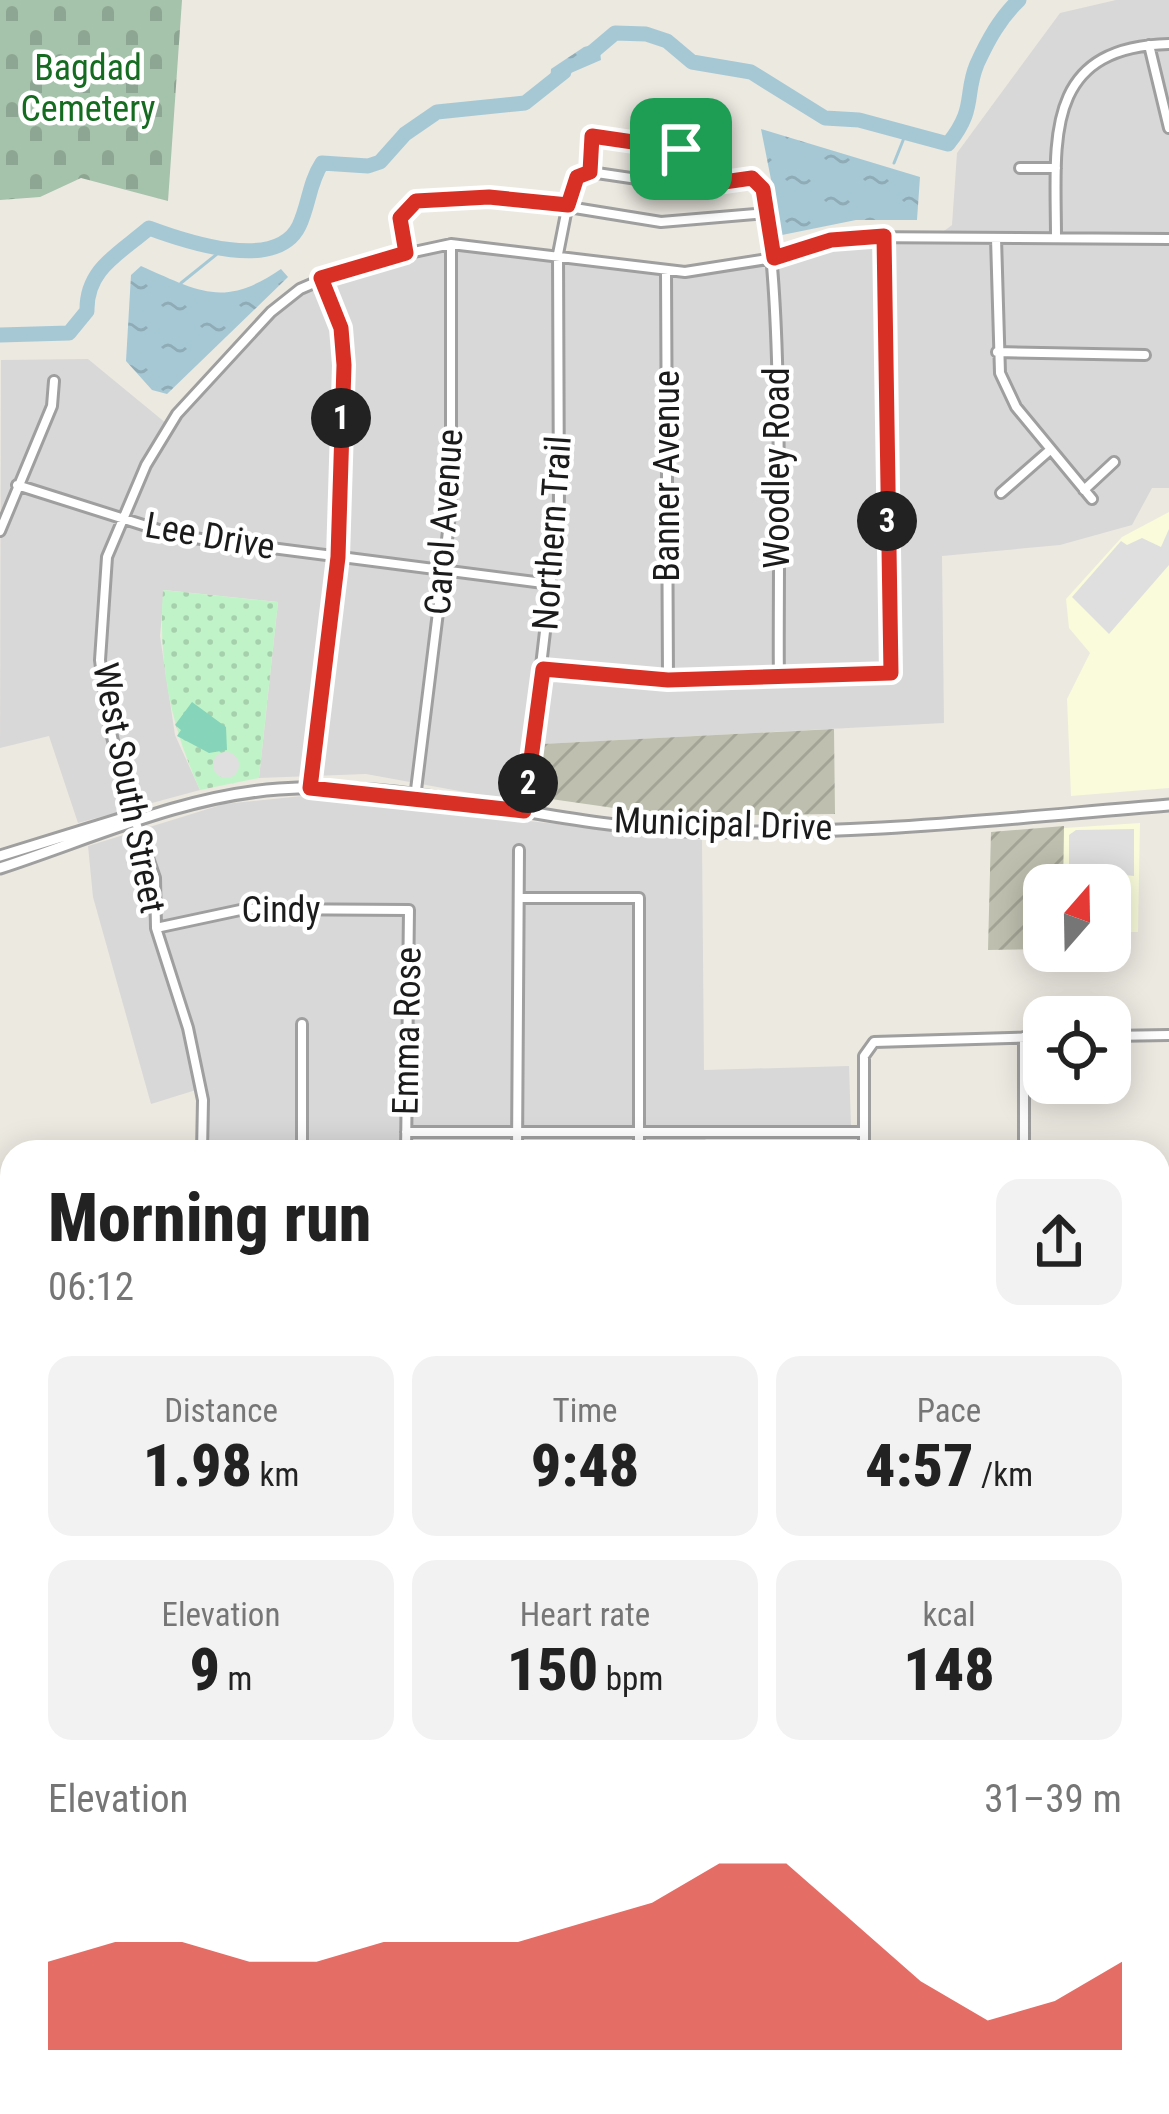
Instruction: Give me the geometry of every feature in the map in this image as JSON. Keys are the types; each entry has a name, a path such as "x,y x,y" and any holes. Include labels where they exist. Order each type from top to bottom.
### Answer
{"street":[{"path":"1056,238 1059,114 1070,88 1106,58 1169,44"},
{"path":"1149,45 1169,128"},
{"path":"590,172 592,136 681,149 711,146 717,183"},
{"path":"1021,168 1056,168"},
{"path":"406,253 400,218 416,201 489,197 661,222 766,213 759,182 685,186 590,172 577,177 568,205"},
{"name":"Northern Trail","path":"524,811 559,512 558,254 568,205"},
{"name":"Woodley Road","path":"766,213 774,258 779,677"},
{"path":"543,669 668,680 891,673 884,236"},
{"name":"West South Street","path":"202,1140 203,1100 156,928 154,878 122,782 100,660 107,557 121,519 177,414 271,312 321,278 451,244 558,254 666,272 774,258 831,240 884,236 1169,239"},
{"path":"996,238 1000,373 1016,407 1092,499"},
{"name":"Carol Avenue","path":"415,798 452,507 451,244"},
{"name":"Banner Avenue","path":"666,272 668,680"},
{"path":"310,788 338,557 344,365 341,328 321,278"},
{"path":"998,352 1145,355"},
{"path":"0,531 52,406 54,381"},
{"path":"1000,493 1050,450"},
{"path":"1084,490 1114,462"},
{"name":"Lee Drive","path":"17,484 178,536 551,584"},
{"name":"Municipal Drive","path":"0,868 120,819 138,820 205,800 310,788 716,831 856,828 1169,805"},
{"name":"Municipal Drive","path":"0,856 59,843"},
{"path":"517,1140 519,850"},
{"path":"519,898 639,898 639,1140"},
{"name":"Cindy","path":"156,928 232,910 409,910"},
{"name":"Emma Rose","path":"406,1140 409,910"},
{"path":"302,1024 302,1140"},
{"path":"1131,1036 1169,1035"},
{"path":"864,1140 867,1049 885,1038 1023,1037"},
{"path":"1024,1104 1024,1140"},
{"path":"406,1132 864,1132"}],"shaded area":[{"path":"1116,0 1169,0 1169,488 1152,488 1132,525 1060,545 942,556 944,723 543,744 536,805 366,774 259,778 278,602 164,590 160,636 175,735 200,790 78,823 49,736 0,748 1,360 88,359 167,424 271,312 300,289 358,264 442,245 488,244 666,272 722,269 831,240 936,237 952,225 957,153 1060,13"},
{"path":"1169,512 1169,788 1071,796 1067,699 1090,653 1069,628 1066,599 1122,537"},
{"path":"1169,529 1169,565 1109,634 1072,597 1121,541 1127,545 1142,538 1161,547"},
{"path":"834,729 835,814 670,816 537,797 542,744"},
{"path":"226,752 239,765 226,778 213,765"},
{"path":"302,796 702,840 704,1070 849,1066 851,1126 706,1128 706,1140 196,1140 196,1090 151,1104 93,897 88,846 224,804"},
{"path":"1140,823 1138,932 1131,932 1131,864 1063,864 1064,828"},
{"path":"1064,826 1063,864 1023,864 1023,949 988,950 991,832"},
{"path":"1134,829 1134,876 1131,864 1069,864 1069,835 1076,830"}],"green space":[{"name":"Bagdad Cemetery","path":"0,0 182,0 168,201 81,178 40,197 0,200"},
{"path":"163,590 278,602 259,778 200,790 168,693"},
{"path":"192,702 226,727 227,750 209,753 177,736 181,730 175,725"}],"water":[{"path":"599,43 601,60 550,82 551,69 584,47"},
{"path":"761,129 920,177 917,220 856,220 782,235"},
{"path":"141,266 212,292 243,289 281,269 288,277 167,394 152,390 126,361 131,275"}],"waterway":[{"path":"589,55 615,33 646,34 667,41 692,62 751,72 825,118 859,120 948,144 963,121 981,55 1019,0"},
{"path":"0,335 69,333 87,311 98,273 149,228 228,250 271,248 299,226 322,163 368,166 380,162 405,134 437,112 525,103 564,72"},
{"path":"894,163 906,133"},
{"path":"181,283 222,250"}],"route":[{"path":"592,136 681,149 711,146 717,183 752,178 759,182 774,258 831,240 884,236 891,673 668,680 613,679 543,669 524,811 310,788 338,557 344,365 341,328 321,278 406,253 400,218 406,206 416,201 489,197 568,205 577,177 590,172 592,136"}]}
